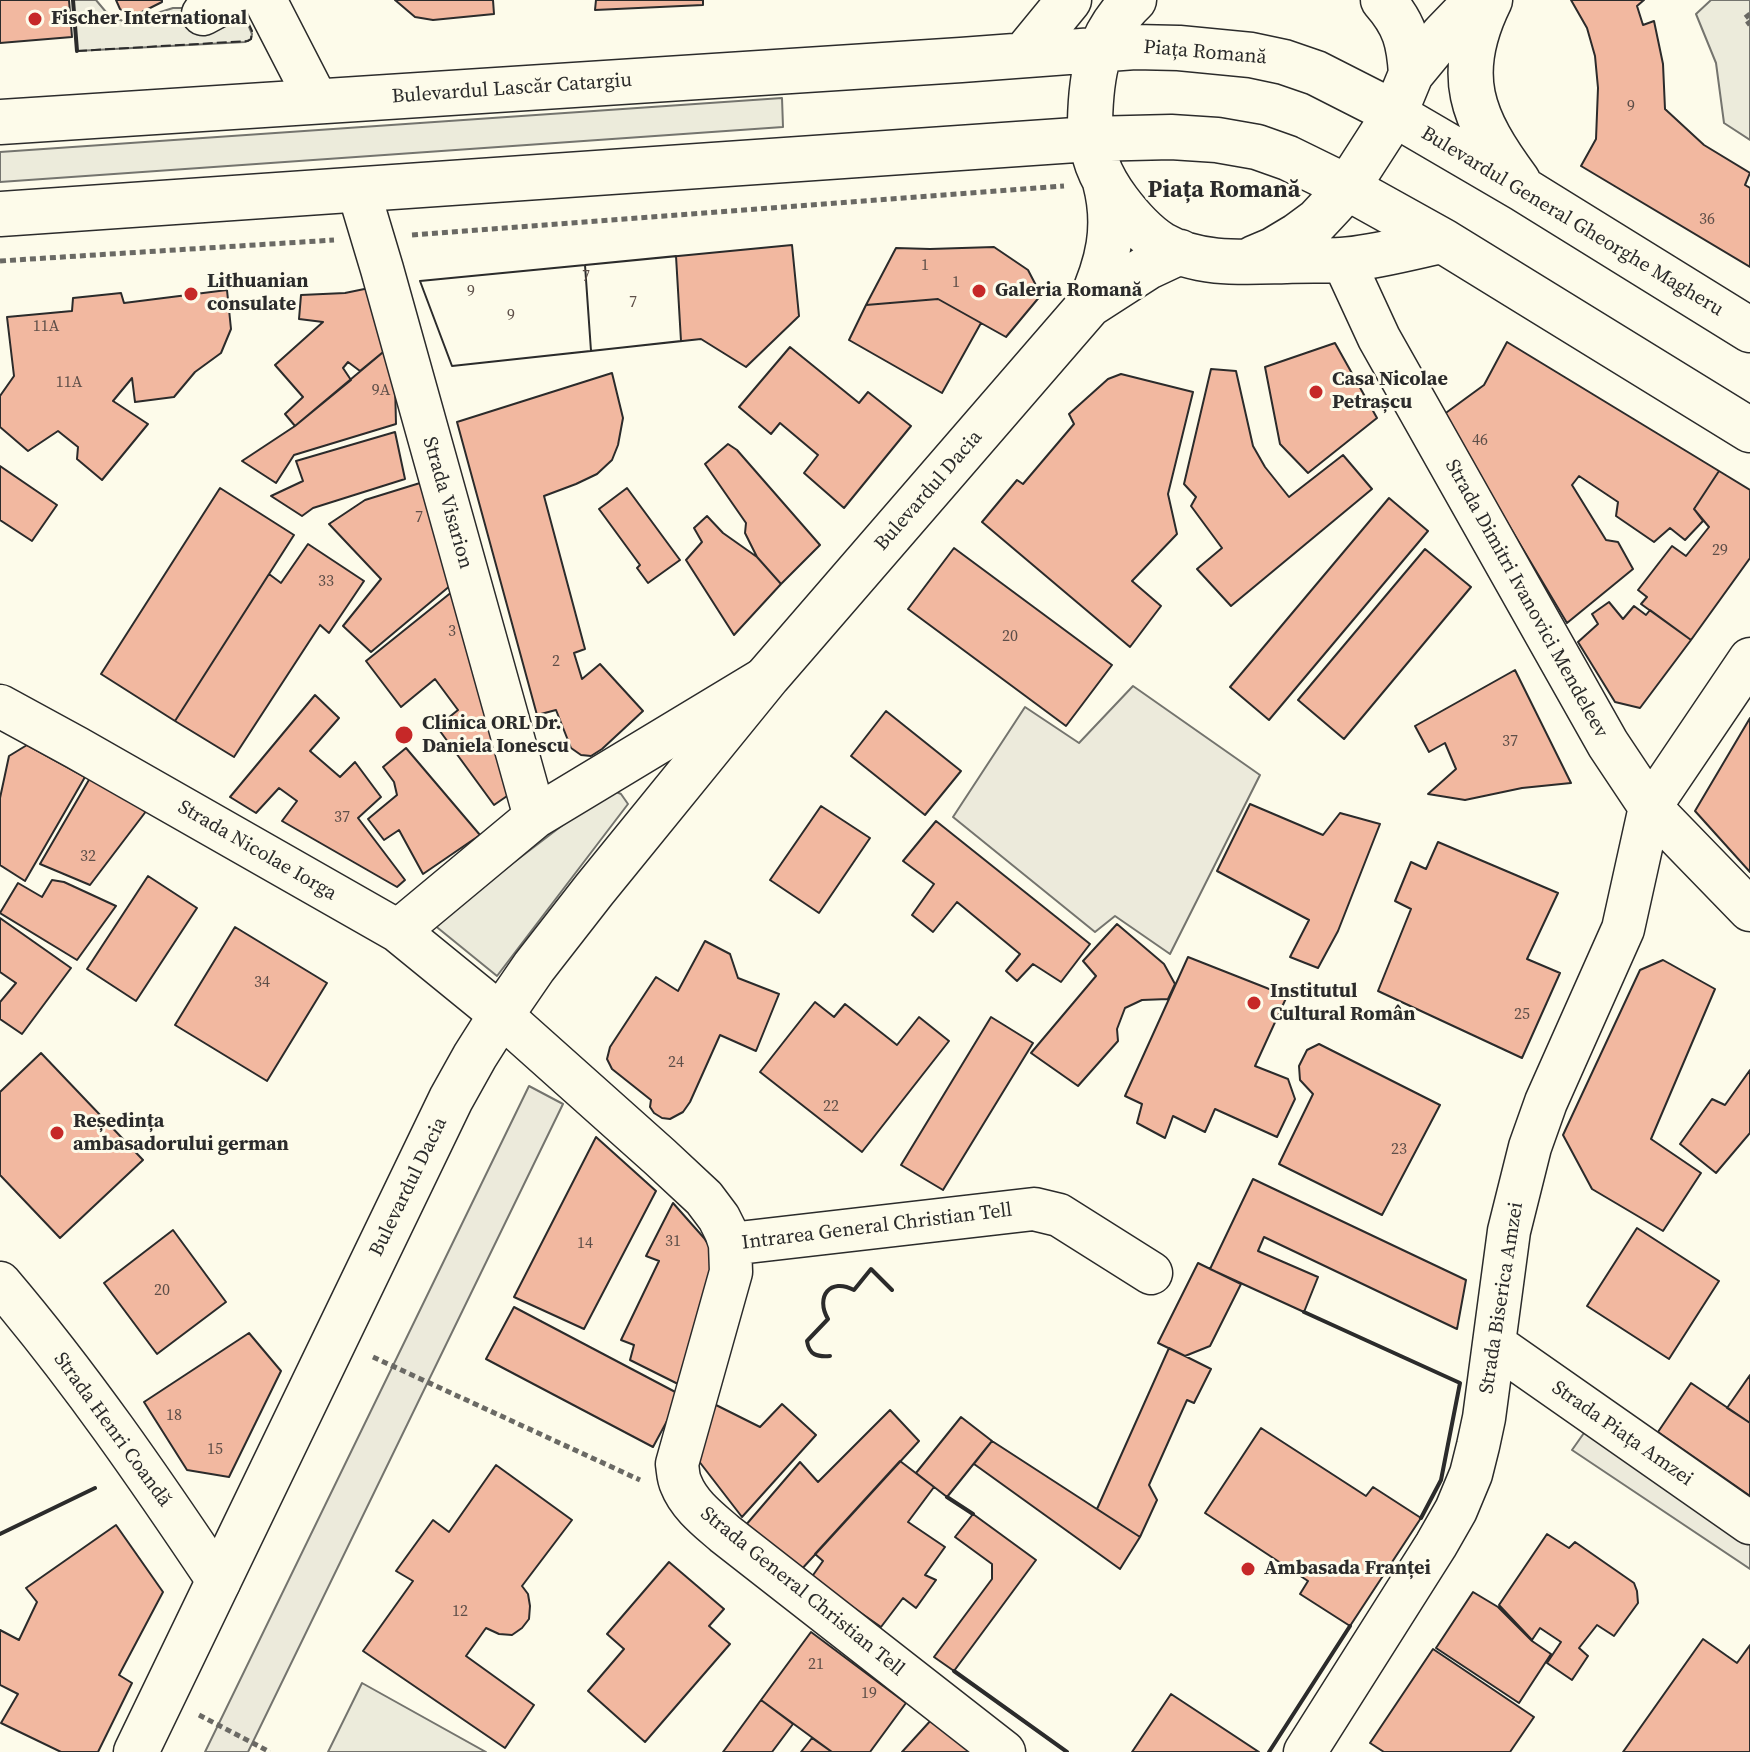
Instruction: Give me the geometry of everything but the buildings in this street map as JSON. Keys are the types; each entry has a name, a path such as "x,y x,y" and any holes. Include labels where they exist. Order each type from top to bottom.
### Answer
{"main road":[{"path":"1024,55 1069,0"},
{"path":"1134,0 1113,24 1099,50 1091,94 1090,139 1105,182 1138,225 1161,244 1205,259 1244,262 1343,260 1443,241"},
{"path":"1383,0 1403,29 1409,47 1411,74"},
{"path":"1244,262 1298,235 1317,221 1347,188 1394,115 1411,74 1477,0"},
{"path":"1490,0 1482,15 1474,46 1470,81 1474,108 1497,153 1524,190"},
{"name":"Piața Romană","path":"1024,55 1135,47 1251,55 1316,73 1394,115"},
{"name":"Bulevardul Lascăr Catargiu","path":"0,122 1024,55"},
{"name":"Bulevardul General Gheorghe Magheru","path":"1394,115 1524,190 1750,330"},
{"path":"0,214 1090,139 1171,137 1217,140 1257,147 1288,158 1347,188 1443,241 1750,430"},
{"name":"Bulevardul Dacia","path":"1089,305 1108,259 1111,209 1105,182"},
{"name":"Bulevardul Dacia","path":"136,1752 451,1099 475,1056 534,967 768,676 1089,305 1148,267 1180,252"}],"street":[{"path":"265,0 317,101"},
{"name":"Strada Visarion","path":"358,189 535,817"},
{"name":"Strada Dimitri Ivanovici Mendeleev","path":"1343,260 1379,338 1608,744 1650,807 1750,910"},
{"name":"Strada Biserica Amzei","path":"1305,1752 1436,1545 1456,1510 1471,1474 1484,1418 1509,1231 1530,1147 1546,1102 1623,929 1650,807 1750,659"},
{"name":"Bulevardul Dacia","path":"398,931 535,817 768,676"},
{"name":"Strada Nicolae Iorga","path":"0,706 398,931 501,1015"},
{"path":"501,1015 704,1198 726,1232 730,1244 731,1272 727,1292 677,1464"},
{"name":"Intrarea General Christian Tell","path":"730,1244 1034,1209 1059,1215 1151,1273"},
{"name":"Strada Henri Coandă","path":"0,1283 79,1382 219,1582"},
{"name":"Strada Piața Amzei","path":"1494,1344 1750,1523"},
{"name":"Strada General Christian Tell","path":"677,1464 681,1484 705,1517 1004,1752"}],"path":[{"path":"1750,14 1745,18 1750,25"},
{"path":"0,261 373,238 1105,182"},
{"path":"335,1340 640,1480 677,1464"},
{"path":"162,1697 270,1752"}],"shaded area":[{"path":"73,0 96,0 106,12 126,23 173,8 238,0 252,34 251,39 245,42 77,51"},
{"path":"1711,0 1750,0 1750,140 1724,123 1716,63 1696,14"},
{"path":"782,98 783,127 0,182 0,152"},
{"path":"1133,686 1260,775 1170,954 1115,916 1095,932 953,817 1025,707 1079,743"},
{"path":"610,789 621,794 628,804 497,976 433,924"},
{"path":"529,1086 563,1104 248,1752 205,1752"},
{"path":"1591,1423 1750,1536 1750,1569 1572,1450"},
{"path":"362,1683 486,1752 328,1752"}],"fence":[{"path":"77,51 248,41 252,31 241,7"}],"wall":[{"path":"73,0 77,51"},
{"path":"830,1356 814,1354 807,1341 828,1319 823,1303 827,1291 838,1286 854,1290 871,1269 892,1290"},
{"path":"1304,1312 1460,1383 1441,1480 1421,1518"},
{"path":"0,1534 95,1488"},
{"path":"947,1497 973,1514"},
{"path":"1269,1752 1350,1626"},
{"path":"954,1671 1067,1752"}],"place":[{"name":"Fischer International","path":"35,19"},
{"name":"Galeria Romană","path":"979,291"},
{"name":"Lithuanian consulate","path":"191,294"},
{"name":"Casa Nicolae Petrașcu","path":"1316,392"},
{"name":"Clinica ORL Dr. Daniela Ionescu","path":"404,735"},
{"name":"Institutul Cultural Român","path":"1254,1003"},
{"name":"Reședința ambasadorului german","path":"57,1133"},
{"name":"Ambasada Franței","path":"1248,1569"}],"district":[{"name":"Piața Romană","path":"1224,191"}]}
